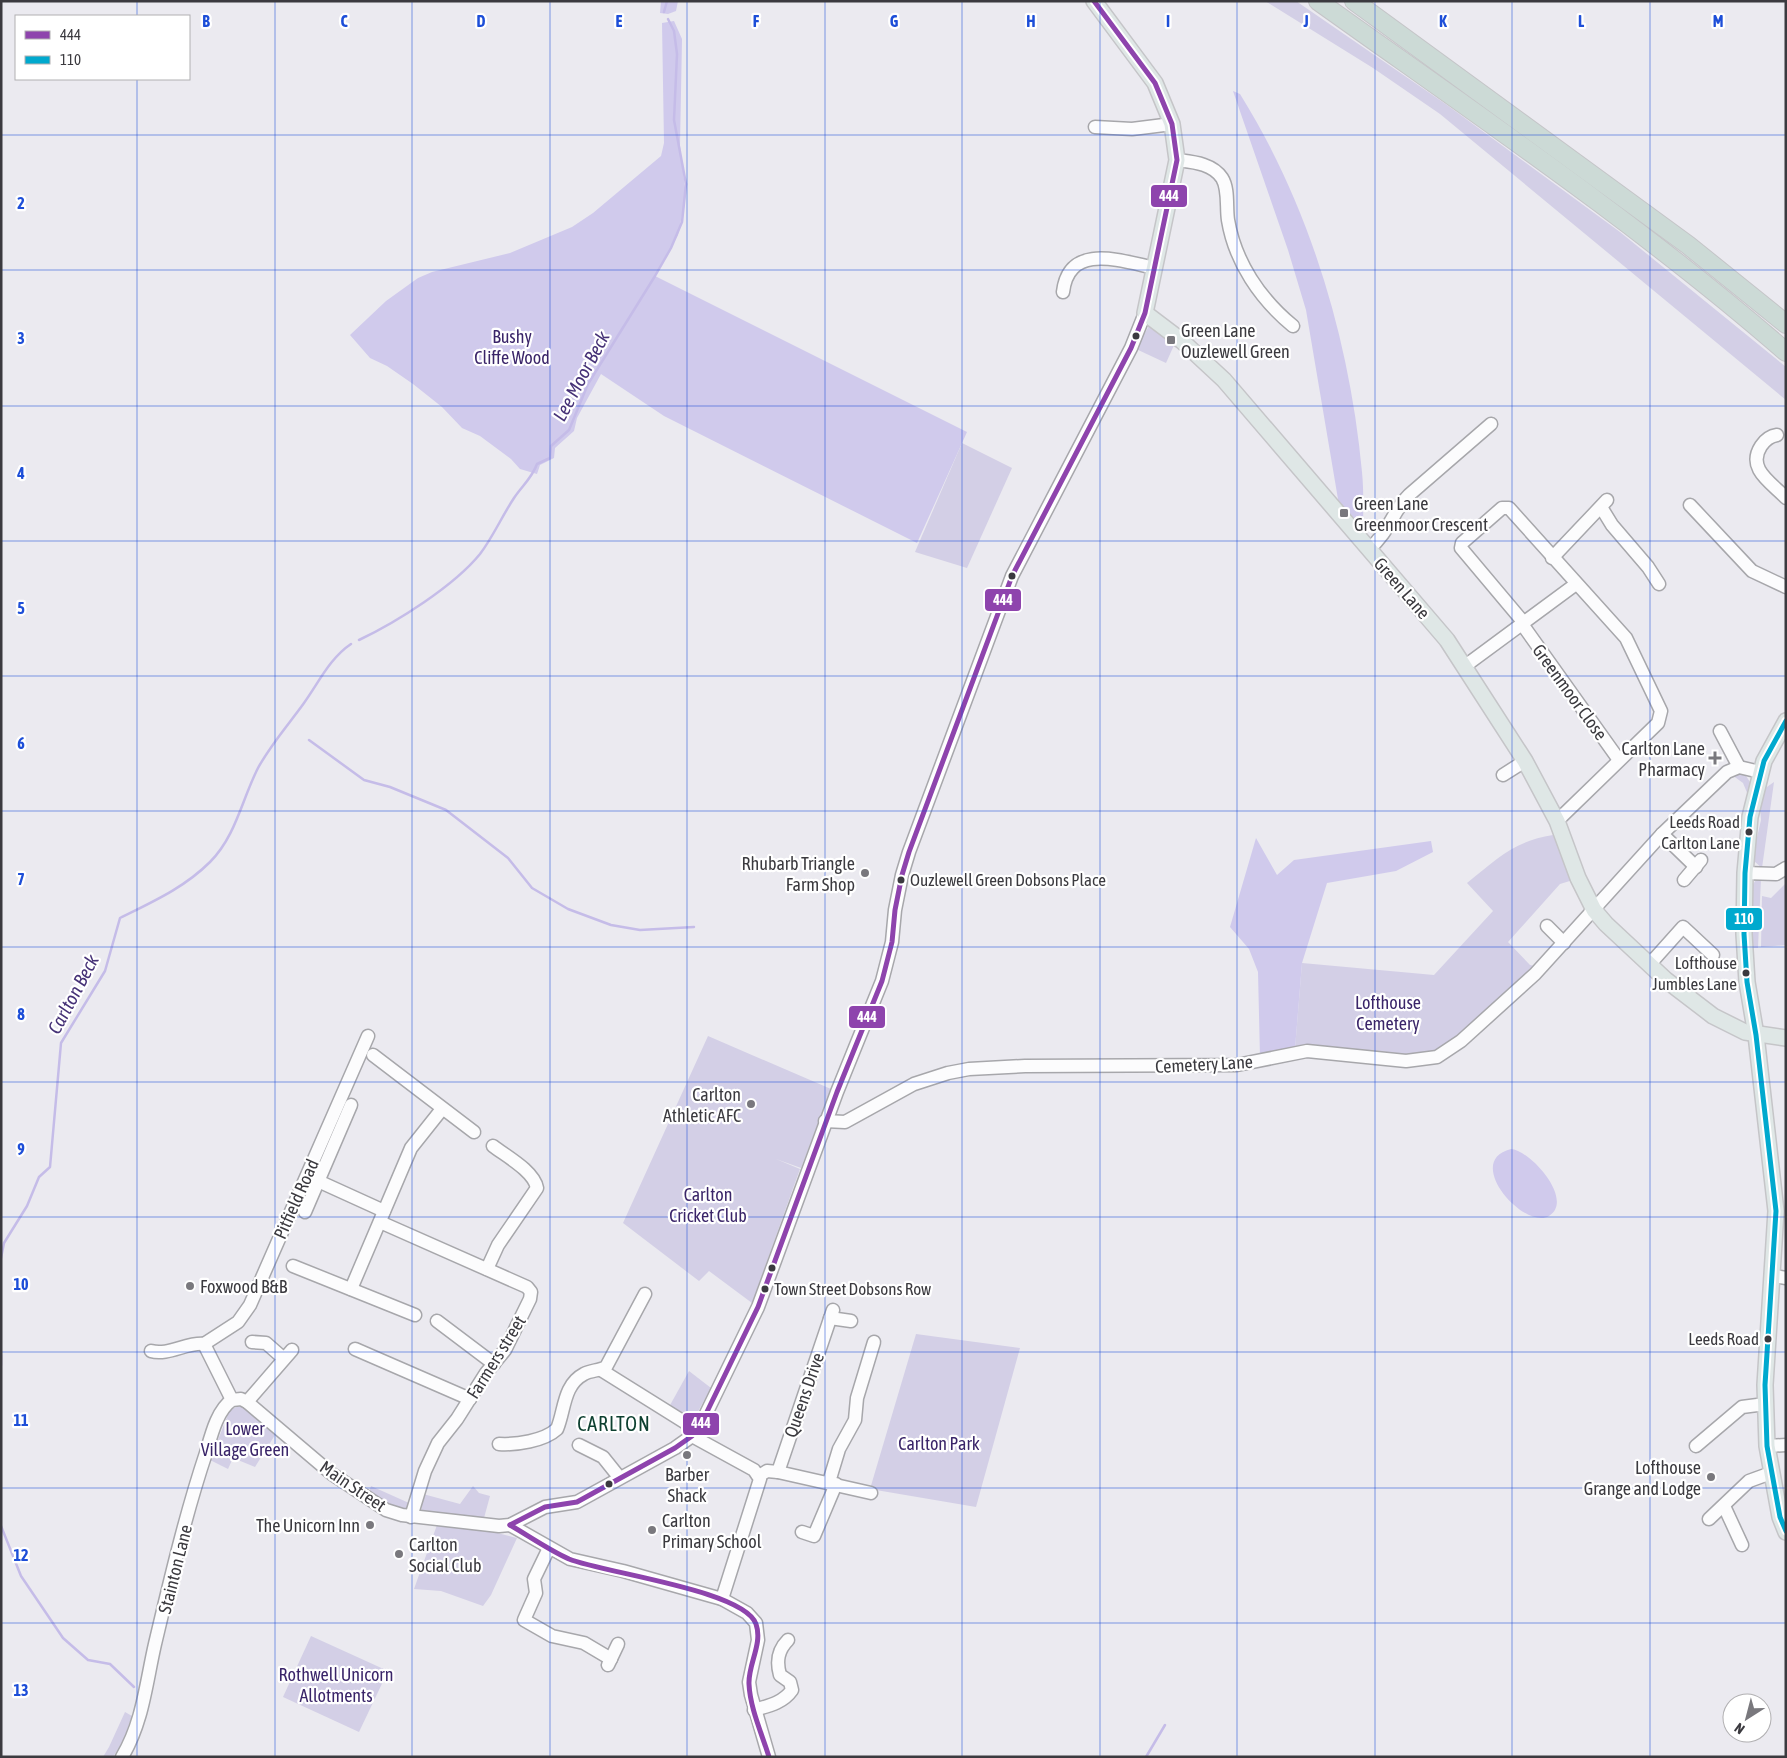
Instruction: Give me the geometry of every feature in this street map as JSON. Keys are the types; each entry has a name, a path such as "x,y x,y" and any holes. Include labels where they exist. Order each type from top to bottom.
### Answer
{"highway":[{"path":"1318,1 1643,236 1738,310 1786,352"},
{"path":"1354,1 1688,245 1786,324"}],"main road":[{"path":"1094,1 1155,83 1172,124 1176,160 1145,313"},
{"name":"Green Lane","path":"1145,313 1177,337 1224,380 1262,421 1333,509 1431,621 1465,666 1525,761 1557,821 1578,878 1594,910 1606,924 1686,996 1713,1016 1735,1028 1756,1035 1786,1038"},
{"path":"1786,721 1768,750 1760,772 1750,817 1745,873 1747,982 1781,1211 1780,1277 1766,1343 1765,1404 1766,1446 1770,1473 1780,1517 1786,1532"}],"street":[{"path":"1095,126 1132,129 1172,124"},
{"path":"1176,160 1198,162 1222,178 1225,187 1228,222 1236,250 1258,290 1286,314 1294,326"},
{"path":"1063,292 1064,277 1072,267 1095,258 1155,268"},
{"path":"510,1525 545,1507 577,1502 674,1448 694,1433 729,1371 758,1307 825,1121 882,982 892,942 894,910 911,846 1012,576 1131,348 1145,313"},
{"path":"1365,545 1384,535 1402,501 1409,494 1491,424"},
{"path":"1777,435 1771,436 1764,442 1758,452 1756,462 1764,479 1786,498"},
{"path":"1557,821 1658,723 1661,711 1626,638 1552,558 1604,503 1624,542 1658,581 1646,586"},
{"name":"Greenmoor Close","path":"1552,558 1509,508 1502,508 1462,543 1461,548 1523,624 1619,760"},
{"path":"1698,509 1752,571 1786,587"},
{"path":"1465,666 1576,584"},
{"path":"1720,731 1739,767 1760,772"},
{"path":"1502,775 1525,761"},
{"name":"Cemetery Lane","path":"825,1121 845,1122 914,1084 948,1072 969,1069 1025,1066 1237,1065 1307,1051 1406,1060 1437,1057 1451,1050 1490,1016 1564,943 1662,834 1727,772 1739,767"},
{"path":"1662,834 1699,863 1684,880"},
{"path":"1745,873 1776,874 1786,868"},
{"path":"1546,926 1564,943"},
{"path":"1649,964 1683,927 1713,954"},
{"name":"Pitfield Road","path":"204,1344 238,1322 250,1305 368,1036"},
{"path":"373,1055 474,1132"},
{"path":"305,1212 351,1105"},
{"path":"352,1288 411,1148 442,1109"},
{"path":"486,1269 498,1245 537,1188 536,1181 493,1146"},
{"name":"Farmers street","path":"318,1181 382,1217 486,1269 527,1287 531,1292 530,1299 513,1335 438,1443 426,1471 411,1517"},
{"path":"293,1266 352,1288 415,1315"},
{"path":"499,1444 513,1449 559,1432 563,1403 572,1384 585,1373 601,1370 610,1361 645,1294"},
{"name":"Queens Drive","path":"778,1472 832,1314 851,1321"},
{"path":"437,1321 494,1364"},
{"path":"151,1351 159,1353 195,1343 204,1344 232,1400 241,1399 247,1402 287,1354 266,1343 252,1342"},
{"path":"802,1532 814,1536 833,1483 839,1449 855,1420 857,1398 874,1342"},
{"path":"355,1349 470,1399"},
{"path":"870,1357 882,1362"},
{"path":"601,1370 694,1433 754,1470 759,1476 760,1483 722,1600"},
{"name":"Stainton Lane","path":"122,1757 136,1730 143,1706 154,1646 198,1478 220,1415 232,1400"},
{"name":"Main Street","path":"247,1402 292,1442 358,1492 386,1510 411,1517 510,1525"},
{"path":"1696,1446 1742,1407 1765,1404"},
{"path":"579,1445 603,1457 619,1477"},
{"path":"1766,1446 1786,1445"},
{"path":"759,1476 767,1471 778,1472 871,1493"},
{"path":"1709,1520 1749,1481 1770,1473"},
{"path":"1724,1506 1742,1544"},
{"path":"510,1525 549,1548 582,1563 623,1571 722,1600 747,1613 756,1623 758,1640 749,1682 754,1710 769,1757"},
{"path":"549,1548 534,1579 536,1594 524,1620 552,1636 584,1643 609,1662 618,1644"},
{"path":"754,1710 775,1704 788,1697 792,1690 790,1682 780,1675 777,1664 781,1647 788,1640"}],"green space":[{"path":"661,1 678,1 676,11 668,14 660,13"},
{"path":"1265,1 1296,1 1447,105 1620,232 1786,367 1786,400 1440,114 1373,68"},
{"name":"Bushy Cliffe Wood","path":"674,21 682,39 680,146 686,196 678,235 655,276 967,432 917,543 664,416 601,374 577,418 574,431 555,448 554,458 540,465 537,474 520,469 511,459 480,436 462,428 442,407 413,384 387,366 370,358 350,335 386,301 418,278 432,272 510,253 572,227 593,213 661,156 664,143 662,23"},
{"path":"1233,91 1240,94 1265,137 1287,182 1323,276 1348,374 1356,423 1363,480 1363,533 1339,505 1306,310 1288,250"},
{"path":"1150,324 1175,343 1166,363 1136,349"},
{"path":"962,443 1012,468 967,568 915,552"},
{"path":"1740,773 1746,776 1750,782 1748,795 1743,783 1732,775"},
{"path":"1774,782 1762,868 1754,861 1753,855 1761,820 1760,806 1764,789"},
{"name":"Lofthouse Cemetery","path":"1553,835 1573,880 1560,884 1508,942 1530,965 1535,966 1464,1033 1435,1053 1402,1055 1295,1049 1302,963 1434,975 1493,911 1467,883 1517,846"},
{"path":"1256,838 1277,875 1294,860 1431,841 1433,852 1396,871 1327,883 1302,963 1295,1049 1260,1057 1258,972 1249,949 1230,927"},
{"path":"1761,878 1758,948 1753,948 1751,887 1756,880"},
{"path":"1786,883 1786,945 1761,947 1762,896 1771,898"},
{"name":"Carlton Cricket Club","path":"708,1036 831,1089 801,1168 776,1159 800,1169 752,1303 709,1271 699,1281 623,1223"},
{"path":"1511,1149 1529,1158 1547,1177 1557,1199 1556,1209 1549,1216 1538,1218 1526,1214 1503,1193 1495,1179 1493,1167 1498,1156"},
{"name":"Carlton Park","path":"916,1334 1020,1348 976,1507 870,1489"},
{"path":"689,1371 711,1388 695,1417 689,1419 669,1407"},
{"name":"Lower Village Green","path":"240,1406 246,1409 275,1435 255,1467 233,1458 228,1469 210,1460 229,1412"},
{"path":"371,1486 409,1503 407,1510 398,1510 368,1495"},
{"path":"473,1486 479,1493 490,1496 484,1518 421,1513 423,1494 460,1504"},
{"path":"437,1525 478,1528 517,1538 491,1595 483,1606 441,1591 414,1589"},
{"name":"Rothwell Unicorn Allotments","path":"311,1636 388,1671 359,1732 283,1697"},
{"path":"125,1712 132,1716 123,1741 113,1757 103,1757 109,1747"}],"waterway":[{"name":"Lee Moor Beck","path":"664,12 667,1"},
{"name":"Lee Moor Beck","path":"359,640 407,613 440,591 480,554 517,494 530,478 537,464 550,458 551,446 569,430 588,384 671,248 682,222 686,184 674,120 677,54 674,31 668,19"},
{"name":"Carlton Beck","path":"1,1258 4,1243 27,1206 39,1177 50,1167 61,1043 105,971 120,918 179,887 200,871 219,852 238,817 252,780 263,759 331,663 351,644"},
{"path":"309,740 364,780 390,787 446,810 508,858 532,888 568,909 611,925 640,930 694,927"},
{"name":"Carlton Beck","path":"1,1355 1,1365"},
{"name":"Carlton Beck","path":"1,1526 21,1576 63,1638 88,1660 110,1664 134,1687"},
{"path":"1146,1757 1165,1725"}],"transit line":[{"name":"444","path":"510,1525 545,1507 577,1502 675,1448 692,1436 701,1424 758,1307 837,1092 882,981 892,942 895,910 902,875 909,852 1012,576 1131,348 1145,313 1177,160 1172,124 1155,83 1094,1"},
{"name":"110","path":"1786,721 1764,761 1750,817 1745,873 1744,934 1747,982 1756,1035 1776,1211 1765,1385 1767,1446 1780,1517 1786,1531"},
{"name":"444","path":"510,1525 569,1559 701,1592 726,1601 746,1612 756,1624 758,1631 757,1646 749,1676 749,1684 754,1712 769,1757"}],"place":[{"name":"Green Lane Ouzlewell Green","path":"1171,340"},
{"name":"Green Lane Greenmoor Crescent","path":"1344,513"},
{"name":"Carlton Lane Pharmacy","path":"1715,758"},
{"name":"Leeds Road Carlton Lane","path":"1749,832"},
{"name":"Rhubarb Triangle Farm Shop","path":"865,873"},
{"name":"Ouzlewell Green Dobsons Place","path":"901,880"},
{"name":"Lofthouse Jumbles Lane","path":"1746,973"},
{"name":"Carlton Athletic AFC","path":"751,1104"},
{"name":"Foxwood B&B","path":"190,1286"},
{"name":"Town Street Dobsons Row","path":"765,1289"},
{"name":"Leeds Road","path":"1768,1339"},
{"name":"Barber Shack","path":"687,1455"},
{"name":"Lofthouse Grange and Lodge","path":"1711,1477"},
{"name":"The Unicorn Inn","path":"370,1525"},
{"name":"Carlton Primary School","path":"652,1530"},
{"name":"Carlton Social Club","path":"399,1554"}],"district":[{"name":"CARLTON","path":"614,1423"}]}
